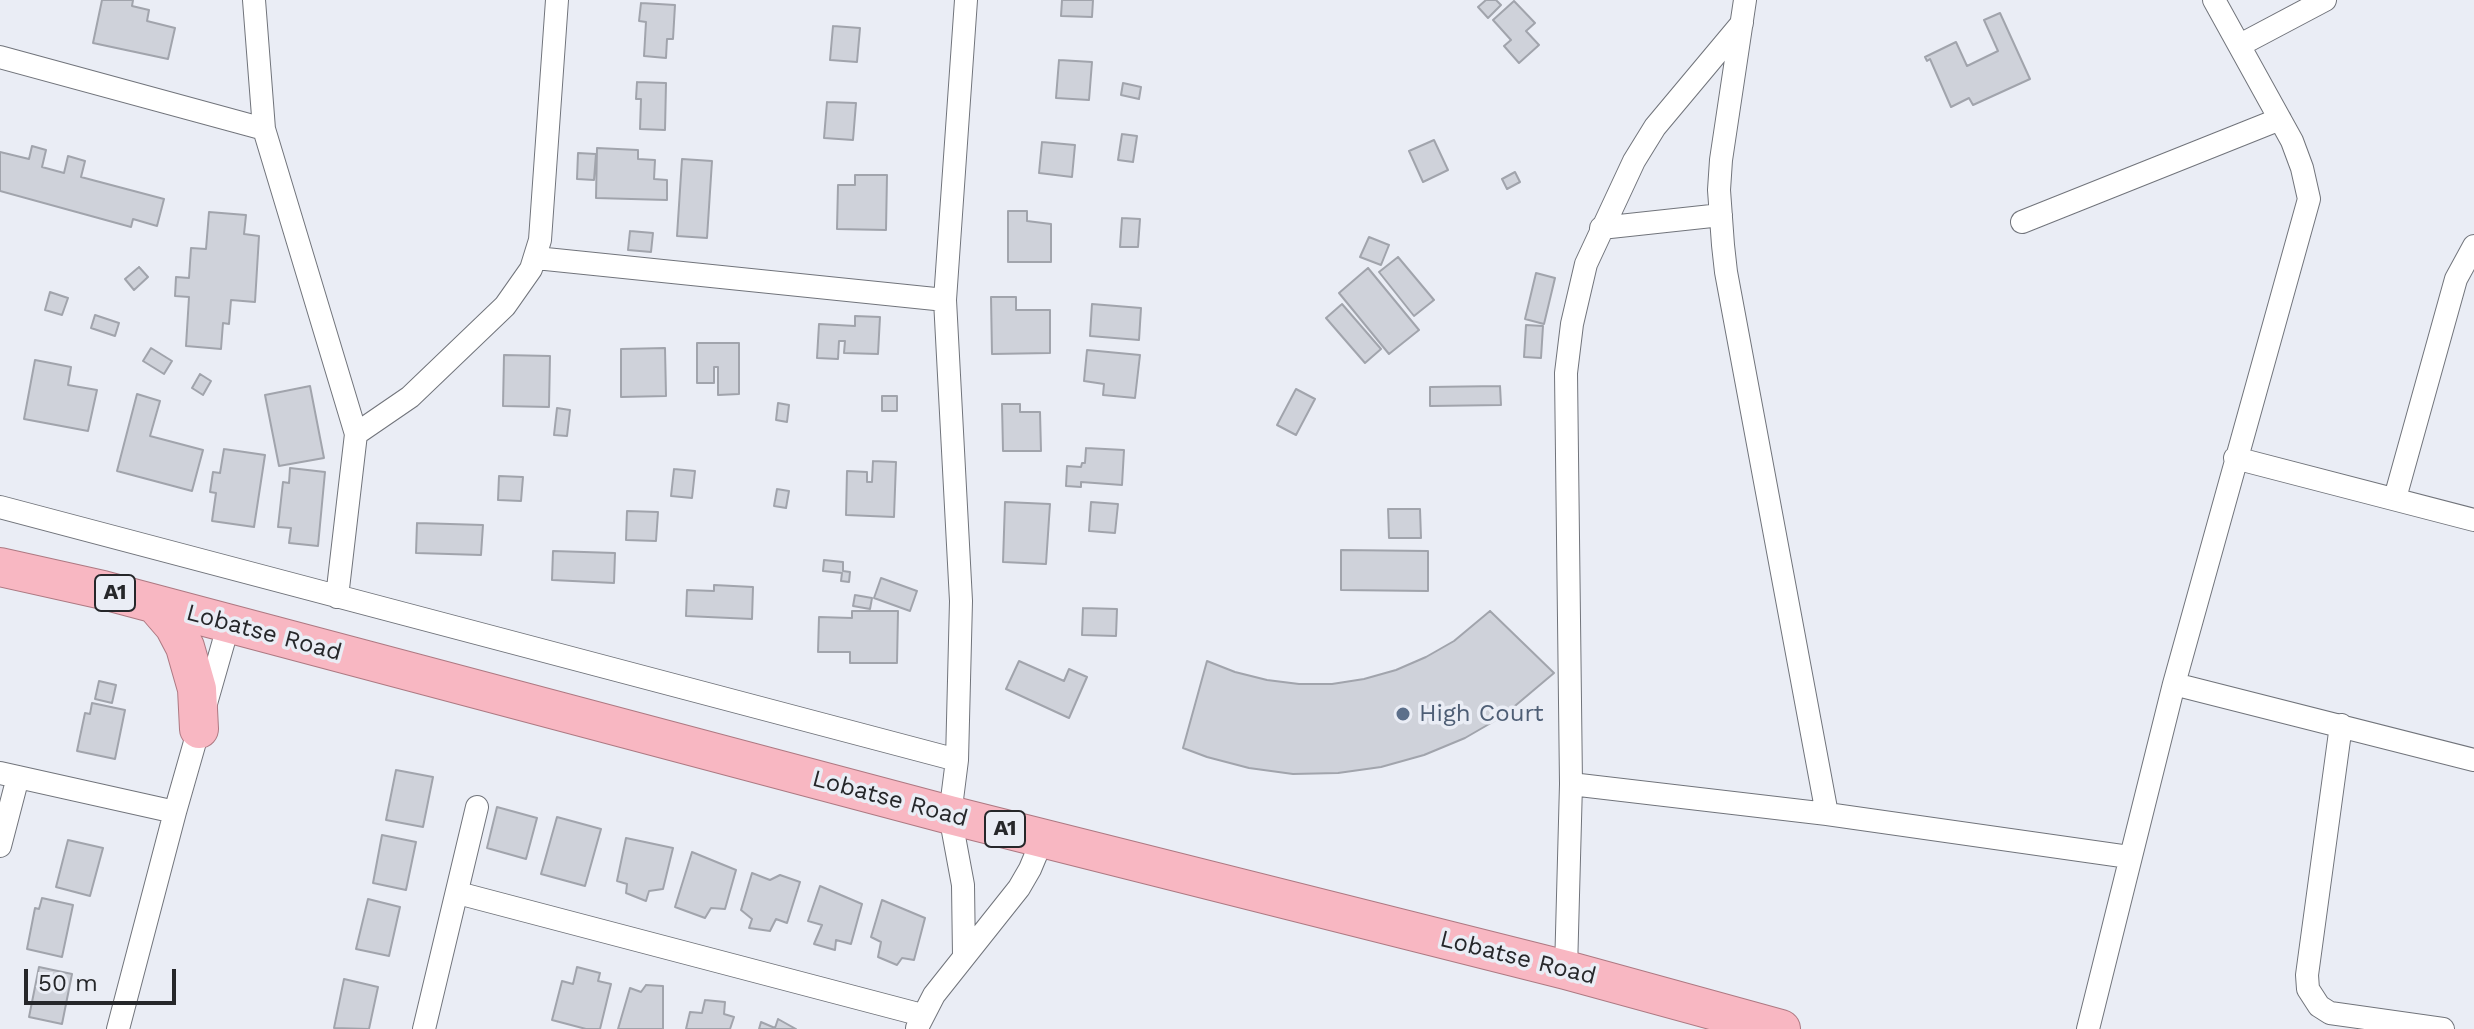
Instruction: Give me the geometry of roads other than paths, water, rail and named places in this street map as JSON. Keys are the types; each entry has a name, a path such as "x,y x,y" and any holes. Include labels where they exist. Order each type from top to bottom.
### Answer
{"highway":[{"name":"Lobatse Road","path":"0,567 229,623 950,815 1566,970 1781,1029"},
{"path":"155,604 174,626 185,647 197,689 199,729"}],"street":[{"path":"254,0 264,129 356,434 337,597"},
{"path":"356,434 410,397 494,316 524,282 536,258 540,240 557,0"},
{"path":"964,956 963,885 950,815 957,760 961,601 945,300 966,0"},
{"path":"1745,0 1721,160 1721,215 1726,272 1827,814"},
{"path":"2088,1029 2174,684 2309,199 2298,153 2214,0"},
{"path":"2240,45 2325,0"},
{"path":"1566,970 1571,784 1567,359 1579,289 1601,228 1634,161 1655,127 1742,23"},
{"path":"0,57 264,129"},
{"path":"2022,222 2280,119"},
{"path":"1601,228 1721,215"},
{"path":"2395,498 2456,279 2474,246"},
{"path":"536,258 945,300"},
{"path":"2235,458 2474,520"},
{"path":"0,507 957,760"},
{"path":"118,1029 229,623"},
{"path":"2174,684 2474,760"},
{"path":"2341,725 2307,975 2308,989 2319,1006 2330,1013 2443,1029"},
{"path":"0,846 9,775 175,812"},
{"path":"1571,784 1827,814 2129,857"},
{"path":"424,1029 477,807"},
{"path":"458,893 920,1022 934,995 1019,888 1043,838"}],"place":[{"name":"High Court","path":"1403,714"}]}
